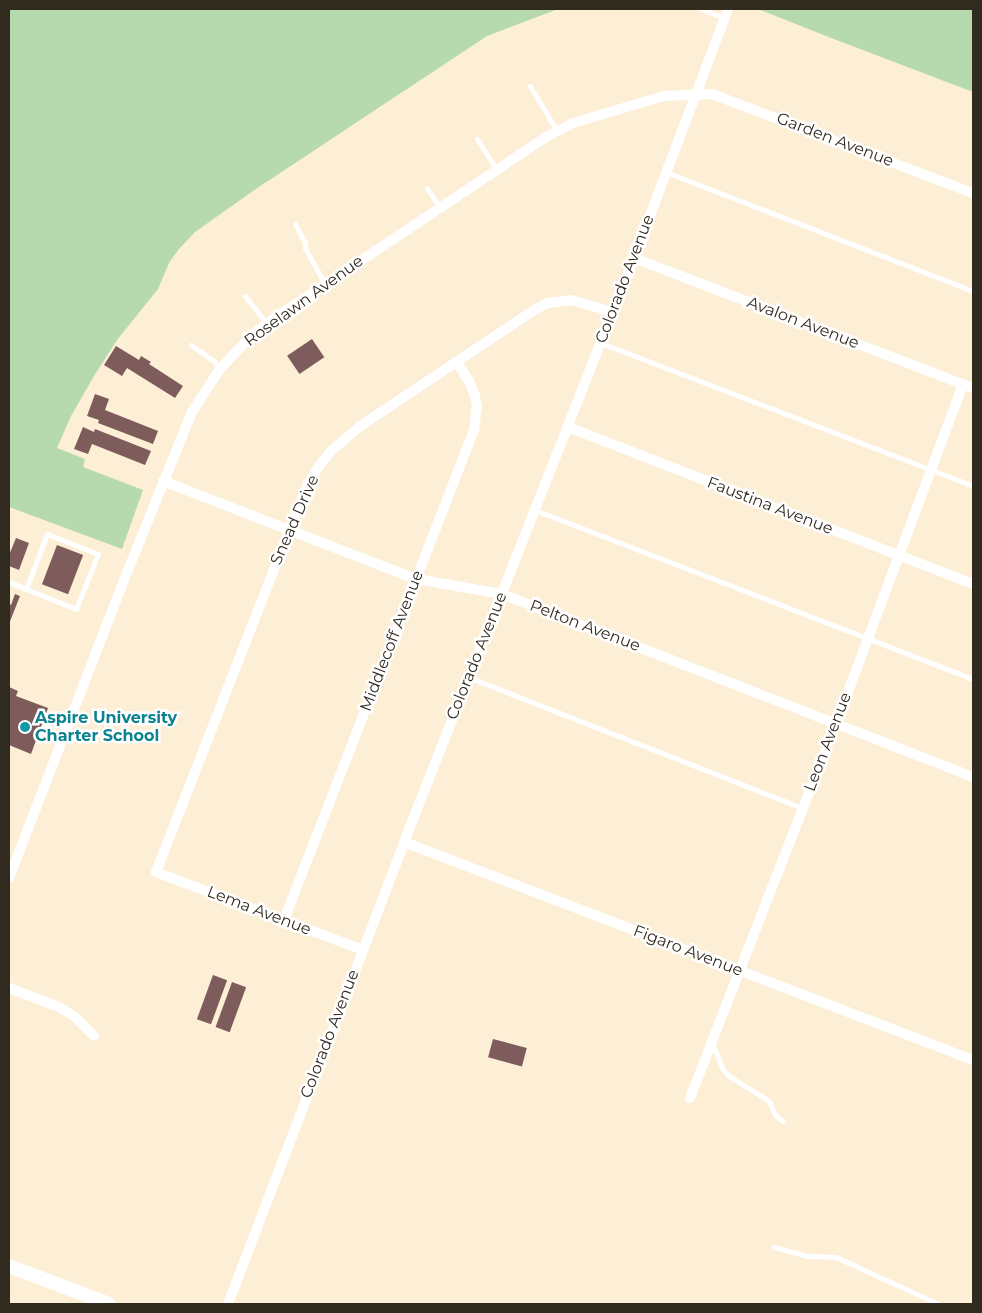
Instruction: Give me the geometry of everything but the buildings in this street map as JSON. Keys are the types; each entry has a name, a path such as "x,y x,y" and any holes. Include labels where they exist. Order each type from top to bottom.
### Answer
{"street":[{"name":"Colorado Avenue","path":"228,1304 362,950 601,343 726,14"},
{"name":"Roselawn Avenue","path":"9,878 163,481 192,412 220,369 252,336 267,324 557,131 573,123 635,102 664,96 696,94"},
{"name":"Garden Avenue","path":"696,94 712,94 973,193"},
{"name":"Avalon Avenue","path":"634,258 968,386"},
{"name":"Snead Drive","path":"156,872 288,530 308,484 332,450 359,427 548,303 571,300 612,312"},
{"name":"Middlecoff Avenue","path":"284,920 476,420 475,396 470,383 457,362"},
{"name":"Leon Avenue","path":"690,1098 836,724 931,470 968,386"},
{"name":"Faustina Avenue","path":"568,427 973,584"},
{"name":"Pelton Avenue","path":"163,481 416,578 502,594 973,777"},
{"name":"Figaro Avenue","path":"404,842 973,1060"},
{"name":"Lema Avenue","path":"156,872 362,950"},
{"path":"9,988 59,1007 74,1016 94,1036"},
{"path":"9,1266 109,1304"}],"lane":[{"path":"701,9 726,14"},
{"path":"530,86 557,131"},
{"path":"477,139 497,170"},
{"path":"665,172 973,291"},
{"path":"427,188 440,208"},
{"path":"295,224 305,243 305,248 325,284"},
{"path":"245,296 267,324"},
{"path":"601,343 973,486"},
{"path":"191,344 214,361 220,369"},
{"path":"535,510 973,680"},
{"path":"9,582 26,589 76,609 98,554 47,534 26,589"},
{"path":"468,677 802,808"},
{"path":"712,1042 722,1068 729,1076 769,1101 776,1115 782,1121"},
{"path":"774,1246 808,1256 836,1257 938,1304"}],"green space":[{"path":"9,9 558,9 487,36 253,191 195,232 179,249 170,261 158,289 117,340 94,376 71,416 57,448 85,459 83,467 143,490 122,549 9,507"},
{"path":"758,9 973,9 973,92 826,36"}],"place":[{"name":"Aspire University Charter School","path":"25,727"}]}
